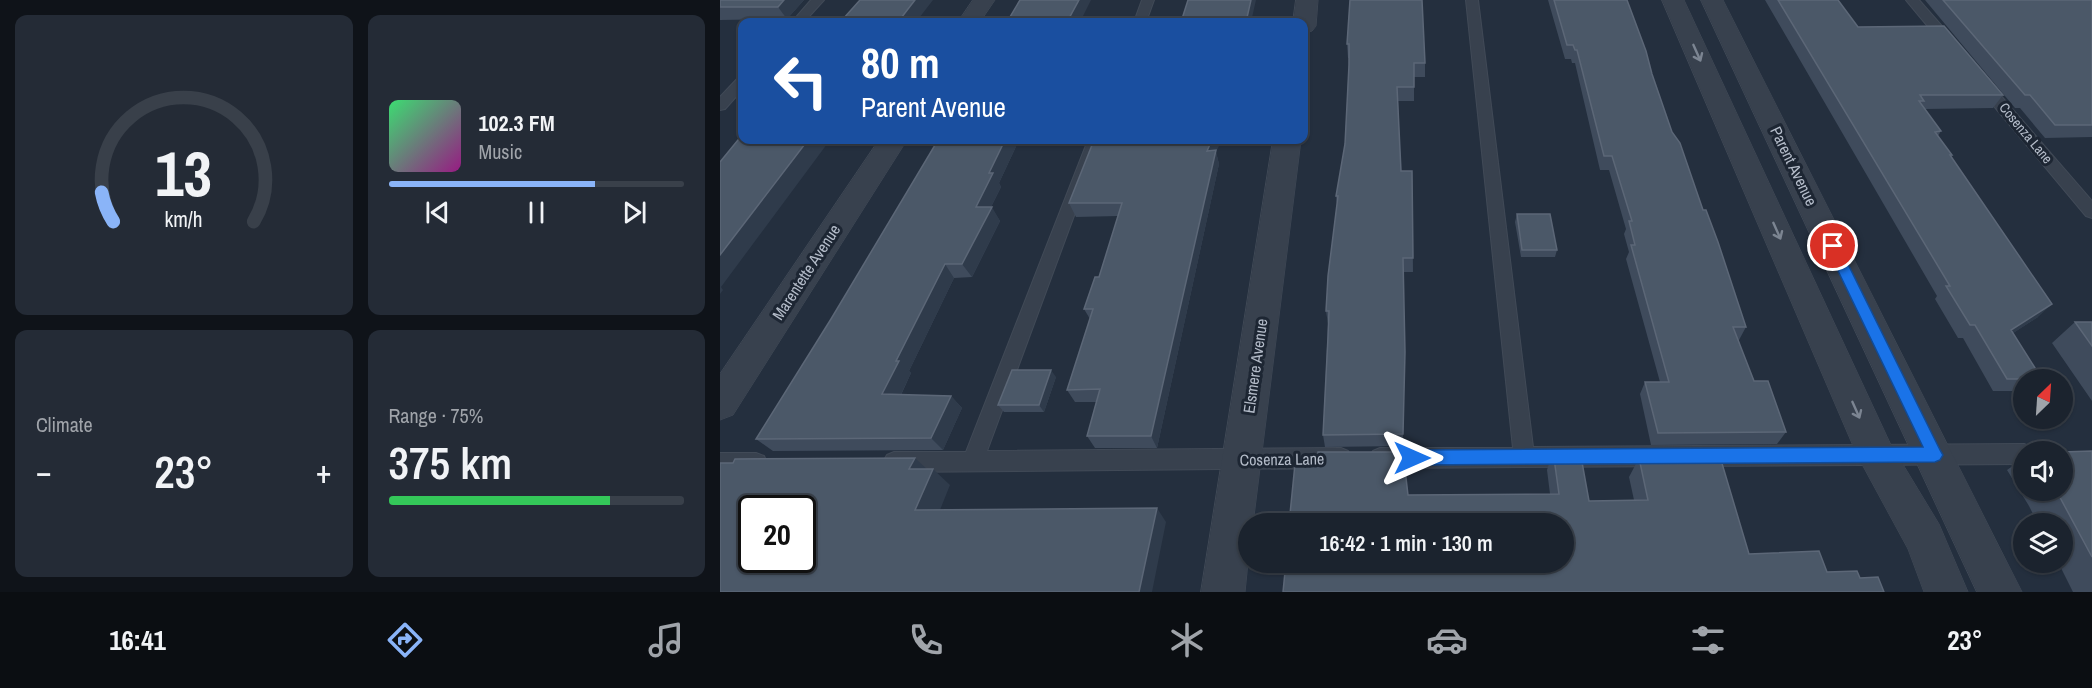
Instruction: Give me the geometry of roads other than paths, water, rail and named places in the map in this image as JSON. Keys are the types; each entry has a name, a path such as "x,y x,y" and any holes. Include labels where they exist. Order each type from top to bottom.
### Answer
{"street":[{"path":"972,18 984,0"},
{"path":"1305,18 1307,0"},
{"path":"1673,0 1876,455 1924,538 1946,592"},
{"name":"Parent Avenue","path":"1712,0 2000,592"},
{"path":"1716,95 1759,95"},
{"name":"Marentette Avenue","path":"720,404 889,144"},
{"name":"Elsmere Avenue","path":"1223,592 1286,144"},
{"path":"1802,289 1854,289"}],"lane":[{"path":"802,18 818,0"},
{"path":"1141,18 1148,0"},
{"path":"1472,0 1524,456"},
{"path":"1912,0 1957,53"},
{"name":"Cosenza Lane","path":"1972,71 2092,212"},
{"path":"720,106 738,86"},
{"path":"973,462 1093,144"},
{"name":"Cosenza Lane","path":"869,462 2013,454"},
{"path":"720,463 777,463"}]}
